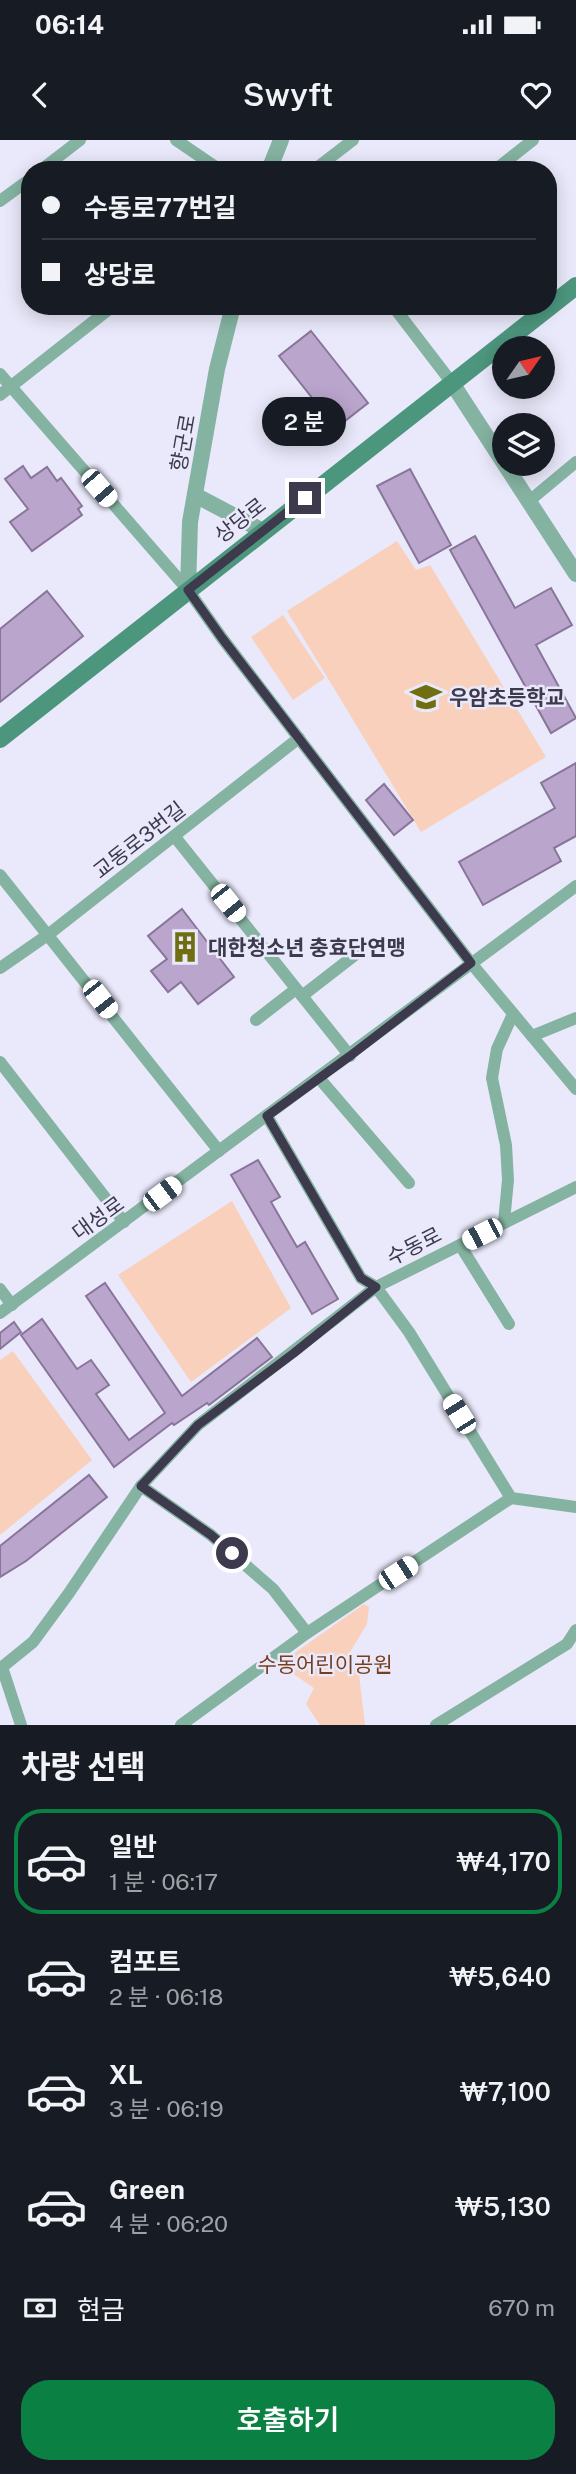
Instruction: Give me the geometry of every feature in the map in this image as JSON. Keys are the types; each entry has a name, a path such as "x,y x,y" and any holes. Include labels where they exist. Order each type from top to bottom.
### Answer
{"main road":[{"name":"상당로","path":"557,301 576,286"},
{"name":"상당로","path":"0,739 539,315"}],"street":[{"path":"53,161 80,140"},
{"path":"176,140 207,161"},
{"path":"273,161 281,140"},
{"path":"326,161 353,140"},
{"path":"506,161 533,140"},
{"path":"0,201 21,185"},
{"path":"5,391 102,315"},
{"name":"향군로","path":"188,590 190,522 216,369 231,315"},
{"path":"400,315 452,383 576,575"},
{"path":"0,374 5,391 188,590 471,963 576,1089"},
{"path":"528,502 576,463"},
{"path":"195,495 263,531"},
{"name":"교동로3번길","path":"0,968 49,934 299,738"},
{"path":"175,837 350,1056"},
{"path":"0,875 219,1151"},
{"name":"대성로","path":"0,1313 576,886"},
{"path":"256,1020 360,951"},
{"path":"504,1222 508,1180 506,1145 492,1078 497,1049 513,1014"},
{"path":"532,1036 576,1017"},
{"path":"0,1062 124,1222"},
{"path":"319,1078 410,1183"},
{"path":"267,1116 361,1278 376,1287 409,1332 511,1499"},
{"name":"수동로","path":"1,1666 33,1642 141,1486 198,1425 376,1287 576,1187"},
{"path":"460,1245 509,1324"},
{"path":"0,1289 12,1305"},
{"path":"141,1486 211,1535 273,1589 307,1633"},
{"path":"181,1725 307,1633 511,1499 576,1507"},
{"path":"436,1725 571,1642 576,1630"},
{"path":"1,1666 21,1725"}],"green space":[{"path":"397,541 416,570 430,565 546,757 421,832 287,611"},
{"path":"283,615 325,678 293,700 251,637"},
{"path":"232,1201 291,1308 191,1382 118,1275"},
{"path":"13,1351 92,1460 0,1535 0,1360"},
{"name":"수동어린이공원","path":"364,1604 369,1607 367,1624 350,1652 359,1675 365,1725 320,1725 306,1704 314,1688 279,1664"}],"building":[{"path":"311,331 368,403 336,428 279,356"},
{"path":"23,466 31,478 47,467 57,481 61,478 82,506 78,509 82,515 32,551 10,522 28,509 5,479"},
{"path":"410,469 451,545 419,563 377,486"},
{"path":"475,536 515,608 551,588 572,625 536,645 576,718 551,733 450,550"},
{"path":"47,591 83,636 0,702 0,629"},
{"path":"576,763 576,836 554,848 561,861 483,905 459,862 555,808 541,783"},
{"path":"384,784 413,820 394,835 366,800"},
{"name":"대한청소년 충효단연맹","path":"182,909 234,977 198,1004 181,982 168,992 151,971 167,959 148,936"},
{"path":"258,1160 280,1197 271,1202 297,1247 305,1242 338,1299 312,1314 231,1175"},
{"path":"105,1283 182,1396 257,1338 272,1357 209,1405 207,1403 174,1425 172,1423 114,1467 21,1335 42,1319 77,1369 91,1360 109,1385 96,1394 129,1440 165,1413 86,1296"},
{"path":"14,1322 21,1332 0,1349 0,1333"},
{"path":"89,1475 107,1497 26,1561 0,1577 0,1546"}],"place":[{"name":"우암초등학교","path":"426,697"},
{"name":"대한청소년 충효단연맹","path":"185,947"}],"route":[{"path":"232,1553 141,1486 198,1425 376,1287 361,1278 267,1116 471,963 188,590 305,498"}]}
